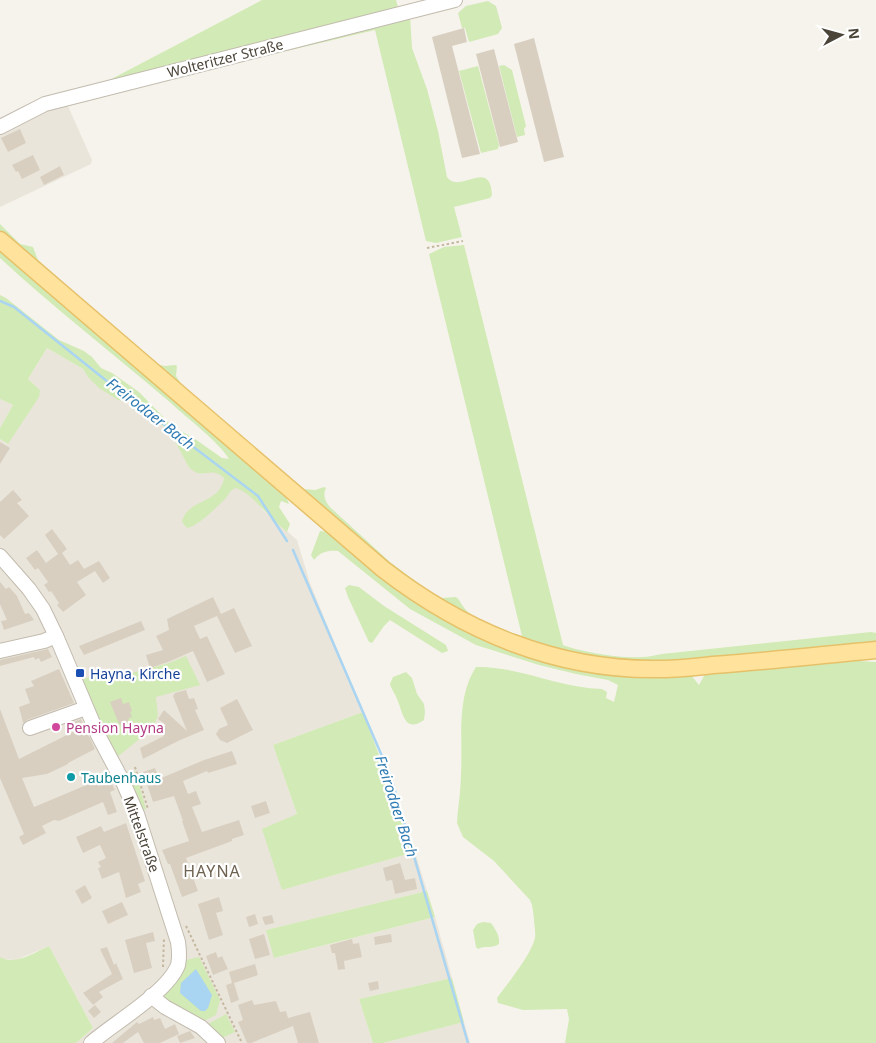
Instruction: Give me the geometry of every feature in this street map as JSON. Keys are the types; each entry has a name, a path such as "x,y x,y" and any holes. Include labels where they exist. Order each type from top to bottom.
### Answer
{"main road":[{"path":"0,240 383,569 437,608 489,635 523,648 567,659 607,666 660,669 876,650"}],"street":[{"name":"Wolteritzer Straße","path":"0,127 45,104 455,0"},
{"name":"Mittelstraße","path":"0,556 29,589 43,609 56,636 86,708 137,814 178,942 178,965 165,984 91,1043"},
{"path":"0,651 44,641 56,636"},
{"path":"30,728 86,708"},
{"path":"151,996 165,1008 201,1027 218,1043"}],"path":[{"path":"427,248 463,241"},
{"path":"135,767 149,811"},
{"path":"185,924 242,1043"},
{"path":"161,929 164,943 163,968"}],"shaded area":[{"path":"67,104 92,160 91,164 0,207 0,134 48,108"},
{"path":"47,348 83,369 88,377 150,415 170,432 188,466 202,474 210,471 217,472 236,488 244,491 254,499 263,510 297,540 310,583 363,712 273,745 297,814 282,890 415,852 427,891 266,930 275,958 435,917 452,978 359,999 373,1043 76,1043 93,1028 49,946 16,960 2,959 0,957 0,439 7,444 40,390 28,379"},
{"path":"0,399 13,405 0,428"},
{"path":"464,1022 470,1043 383,1043"}],"green space":[{"path":"262,0 396,0 399,10 100,85"},
{"path":"488,1 496,6 502,28 498,34 469,42 465,28 462,28 458,13 466,6"},
{"path":"410,16 412,48 427,89 447,177 459,182 480,177 486,179 490,184 492,195 490,198 454,207 462,237 436,243 426,241 375,30 253,59 261,54"},
{"path":"504,65 512,70 526,126 524,129 525,135 517,137 499,66"},
{"path":"478,66 499,145 498,149 481,153 459,71"},
{"path":"0,224 20,244 33,247 38,260 156,364 177,366 176,376 182,385 303,489 315,490 326,488 326,502 330,507 390,562 431,593 442,598 456,597 466,610 479,620 522,636 429,254 444,247 464,245 563,645 602,654 624,657 647,657 871,632 876,633 876,643 705,662 617,662 522,642 420,591 0,234"},
{"path":"0,247 284,491 289,504 281,501 279,507 290,524 287,532 251,498 236,488 207,516 187,528 182,522 185,514 216,493 221,487 224,478 214,473 202,474 193,471 188,466 170,432 150,415 131,402 118,400 99,388 83,369 47,348 28,379 40,390 39,397 8,444 0,439 0,428 13,405 0,399 0,295 59,340 84,351 101,368 112,373 139,392 172,426 222,458 229,459 202,430 0,258"},
{"path":"320,531 329,532 485,639 691,675 699,685 705,674 709,672 843,660 876,662 876,1043 565,1043 569,1019 567,1009 523,1010 498,1003 497,998 519,969 533,945 535,931 533,909 530,900 494,861 463,837 457,823 461,779 463,705 470,679 476,667 508,670 570,685 602,689 607,692 606,698 614,702 618,685 608,680 539,665 476,645 410,609 338,551 324,552 314,560 311,555"},
{"path":"349,585 359,587 384,606 446,645 448,651 442,653 390,620 372,643 369,642 348,597 345,588"},
{"path":"186,656 200,685 156,697 158,716 152,729 117,757 81,678 128,674 169,663"},
{"path":"406,672 412,678 417,694 424,704 424,720 417,724 408,723 405,720 390,684 393,677"},
{"path":"363,712 415,852 282,890 262,829 297,814 273,745"},
{"path":"135,771 146,809 141,810 139,807 141,805 129,778 126,778 123,773"},
{"path":"427,891 435,917 274,958 266,930"},
{"path":"483,922 491,923 498,935 499,944 478,949 473,930 477,924"},
{"path":"49,946 93,1028 76,1043 0,1043 0,957 12,960 18,959"},
{"path":"199,957 220,1000 216,1015 202,1022 184,1013 161,996 184,962"},
{"path":"452,978 464,1022 383,1043 373,1043 359,999"},
{"path":"226,1014 235,1032 222,1038 208,1024"}],"water":[{"path":"196,969 212,995 208,1008 205,1011 201,1011 180,993 181,983"}],"building":[{"path":"464,28 467,42 452,46 480,154 462,158 432,37"},
{"path":"534,38 564,157 544,162 514,44"},
{"path":"494,49 518,142 500,147 476,54"},
{"path":"20,129 26,143 8,152 1,138"},
{"path":"33,155 40,170 22,179 12,165"},
{"path":"60,166 64,175 44,185 40,177"},
{"path":"0,442 10,448 0,464"},
{"path":"13,490 22,500 17,503 29,516 4,539 0,535 0,502"},
{"path":"52,529 67,549 62,553 70,565 78,560 84,569 99,561 110,578 103,583 95,571 77,582 86,595 63,612 57,605 59,603 51,591 49,592 44,585 48,582 38,568 35,570 26,558 37,550 46,563 58,554 45,535"},
{"path":"0,582 6,589 9,587 17,596 25,614 29,613 34,620 4,630 1,621 7,620 0,604"},
{"path":"213,597 221,614 234,608 252,646 235,653 217,616 194,626 200,639 207,636 225,674 207,682 193,651 150,668 146,655 163,650 156,636 169,630 167,619"},
{"path":"141,621 145,630 84,655 79,646"},
{"path":"48,649 52,657 41,662 39,658 35,660 34,657 0,666 0,660"},
{"path":"59,669 74,703 23,723 19,707 30,703 25,689 34,686 31,681"},
{"path":"186,690 189,699 194,698 198,709 195,710 204,730 143,759 140,748 164,736 160,728 166,725 158,719 164,710 187,731 173,696 175,693"},
{"path":"121,698 123,704 129,702 132,711 130,712 132,717 123,726 119,724 110,702"},
{"path":"237,699 253,730 227,743 220,740 216,734 219,729 228,725 220,708"},
{"path":"0,709 19,759 75,731 71,723 81,719 95,749 47,774 22,778 34,807 108,776 115,790 110,792 117,812 108,815 103,802 59,821 54,820 42,826 46,833 23,845 19,837 24,834 0,778"},
{"path":"232,751 237,764 208,773 207,771 183,781 188,794 196,791 201,804 192,807 202,832 239,820 244,835 186,858 198,891 182,897 170,864 168,864 162,850 189,841 183,821 174,796 153,802 143,772 155,768 159,779 204,760"},
{"path":"266,801 270,813 255,818 251,806"},
{"path":"126,823 145,881 138,884 141,892 126,898 119,872 102,879 98,868 101,867 98,862 106,858 100,845 83,853 76,837 101,826 104,832"},
{"path":"400,863 405,880 415,878 417,889 395,894 392,880 386,881 383,868"},
{"path":"85,885 92,898 82,904 75,891"},
{"path":"219,897 223,911 216,913 223,935 209,940 198,904"},
{"path":"122,902 128,915 108,924 102,911"},
{"path":"255,914 258,924 249,927 246,917"},
{"path":"272,915 274,923 265,925 262,917"},
{"path":"153,932 155,941 146,943 152,968 134,973 125,940"},
{"path":"264,934 270,955 255,959 249,939"},
{"path":"391,934 392,942 375,945 374,937"},
{"path":"352,939 353,944 359,943 362,957 344,961 345,969 338,970 335,953 332,953 330,945"},
{"path":"107,947 114,965 116,963 123,979 99,992 103,997 93,1005 83,993 112,974 100,949"},
{"path":"216,952 218,958 222,956 228,969 213,975 206,956"},
{"path":"255,964 258,975 234,983 239,1000 231,1003 226,985 232,983 229,972"},
{"path":"378,981 379,989 370,991 368,983"},
{"path":"252,1000 254,1005 276,1001 280,1012 286,1011 288,1018 310,1012 319,1043 298,1043 293,1026 247,1043 238,1022 243,1020 238,1005"},
{"path":"95,1005 101,1012 94,1018 88,1011"},
{"path":"153,1017 154,1020 160,1018 165,1029 175,1024 179,1034 160,1043 144,1043 138,1032 123,1043 112,1043 137,1022 139,1024"},
{"path":"190,1031 195,1038 180,1043 177,1036"}],"waterway":[{"name":"Freirodaer Bach","path":"0,301 14,307 108,382 258,496 287,541"},
{"name":"Freirodaer Bach","path":"293,550 391,777 468,1043"}],"place":[{"name":"Hayna, Kirche","path":"80,673"},
{"name":"Pension Hayna","path":"56,727"},
{"name":"Taubenhaus","path":"71,777"}],"district":[{"name":"HAYNA","path":"212,871"}]}
